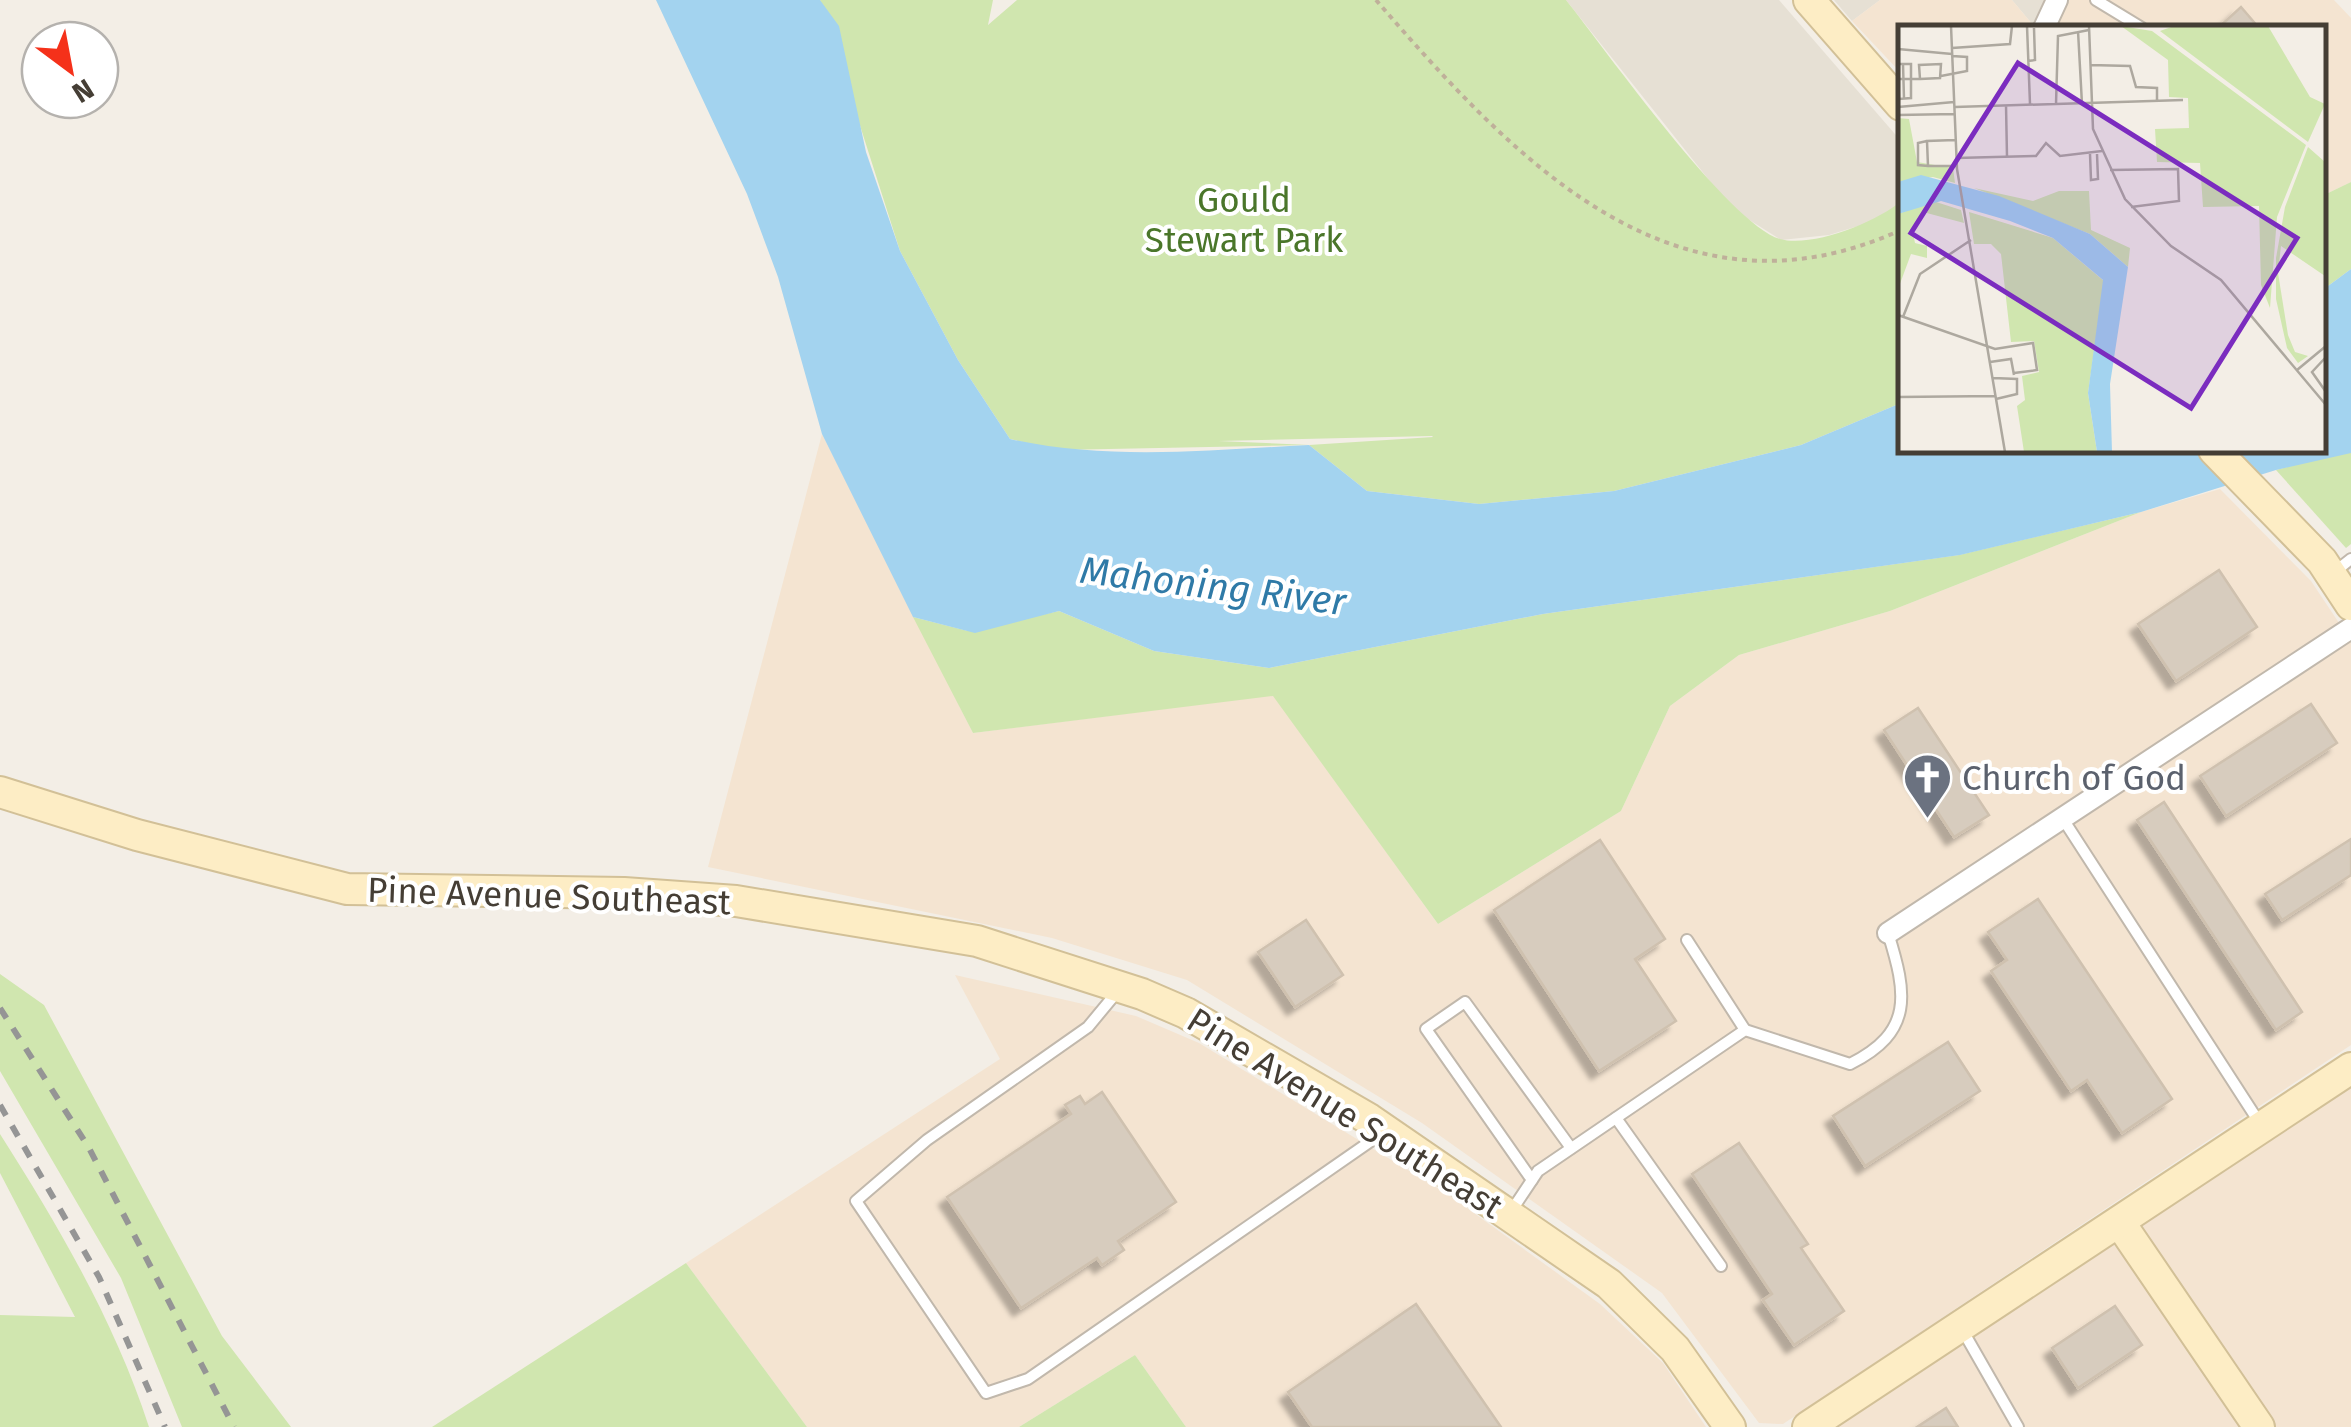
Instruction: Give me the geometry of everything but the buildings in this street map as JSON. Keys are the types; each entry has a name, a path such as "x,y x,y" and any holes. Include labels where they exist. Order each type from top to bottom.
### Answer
{"street":[{"path":"1809,0 1898,102"},
{"path":"2045,25 2056,0"},
{"path":"2216,452 2334,565 2351,605"},
{"path":"1888,933 2351,628"},
{"name":"Pine Avenue Southeast","path":"0,792 136,835 346,889 624,893 736,900 977,941 1121,988 1186,1013 1386,1130 1609,1284 1644,1314 1675,1349 1730,1427"},
{"path":"1808,1427 2351,1068"},
{"path":"2120,1223 2259,1427"}],"lane":[{"path":"2096,0 2137,25"},
{"path":"2063,819 2263,1127"},
{"path":"1687,940 1745,1030 1850,1064 1874,1052 1890,1037 1901,1011 1902,977 1888,933"},
{"path":"1121,988 1088,1027 928,1140 856,1201 986,1393 1028,1379 1386,1130"},
{"path":"1532,1180 1426,1029 1466,1002 1571,1148"},
{"path":"1509,1214 1532,1180 1571,1148 1745,1030"},
{"path":"1616,1118 1721,1266"},
{"path":"1960,1326 2018,1427"}],"path":[{"path":"1376,0 1547,175 1640,235 1700,254 1778,262 1850,250 1898,231"}],"shaded area":[{"path":"1566,0 1779,0 1898,138 1898,204 1881,219 1829,235 1781,240 1732,209"},
{"path":"1834,0 1880,0 1852,21"},
{"path":"1880,0 2012,0 2033,25 1898,25 1898,70 1852,21"},
{"path":"2012,0 2044,0 2033,25"},
{"path":"2044,0 2334,0 2351,18 2351,182 2326,194 2326,25 2033,25"},
{"path":"822,434 973,733 1273,695 1438,924 1621,811 1670,706 1739,655 1890,611 2141,512 2220,489 2311,581 2351,641 2351,1045 1783,1424 1759,1423 1662,1293 1422,1123 1187,980 1052,938 708,867"},
{"path":"955,975 1136,1016 1199,1043 1449,1195 1600,1304 1663,1363 1706,1427 1186,1427 1135,1355 1019,1427 807,1427 686,1263 1000,1059"},
{"path":"2351,1068 2351,1427 1813,1427"}],"green space":[{"name":"Gould Stewart Park","path":"820,0 993,0 988,25 1017,0 1566,0 1700,170 1758,226 1780,239 1809,240 1861,225 1898,203 1898,404 1801,445 1614,491 1479,504 1367,491 1309,445 1058,450 1010,439 958,360 900,251","holes":["1432,436 1433,437 1309,445 1218,441"]},
{"path":"2351,182 2351,269 2326,288 2326,194"},
{"path":"2351,453 2351,544 2346,548 2276,470"},
{"path":"2141,512 1890,611 1739,655 1670,706 1621,811 1438,924 1273,696 973,733 913,617 968,631 1059,611 1154,651 1269,668 1543,614 1959,555"},
{"path":"0,974 44,1005 222,1336 291,1427 182,1427 121,1278 0,1071"},
{"path":"0,1134 84,1276 120,1350 149,1427 0,1427 0,1315 75,1317 0,1173"},
{"path":"686,1263 807,1427 432,1427"},
{"path":"1135,1355 1186,1427 1019,1427"}],"water":[{"name":"Mahoning River","path":"656,0 820,0 839,26 866,152 900,251 958,360 1010,439 1122,452 1309,445 1367,491 1479,504 1614,491 1801,445 1898,404 1898,452 2326,452 2326,288 2351,269 2351,453 2276,470 2141,512 1960,555 1543,614 1269,668 1154,651 1059,611 975,633 913,617 822,434 778,277 747,194"}],"railway":[{"path":"0,1008 89,1148 234,1427"},
{"path":"0,1105 99,1277 165,1427"}],"place":[{"name":"Church of God","path":"1927,820"}]}
